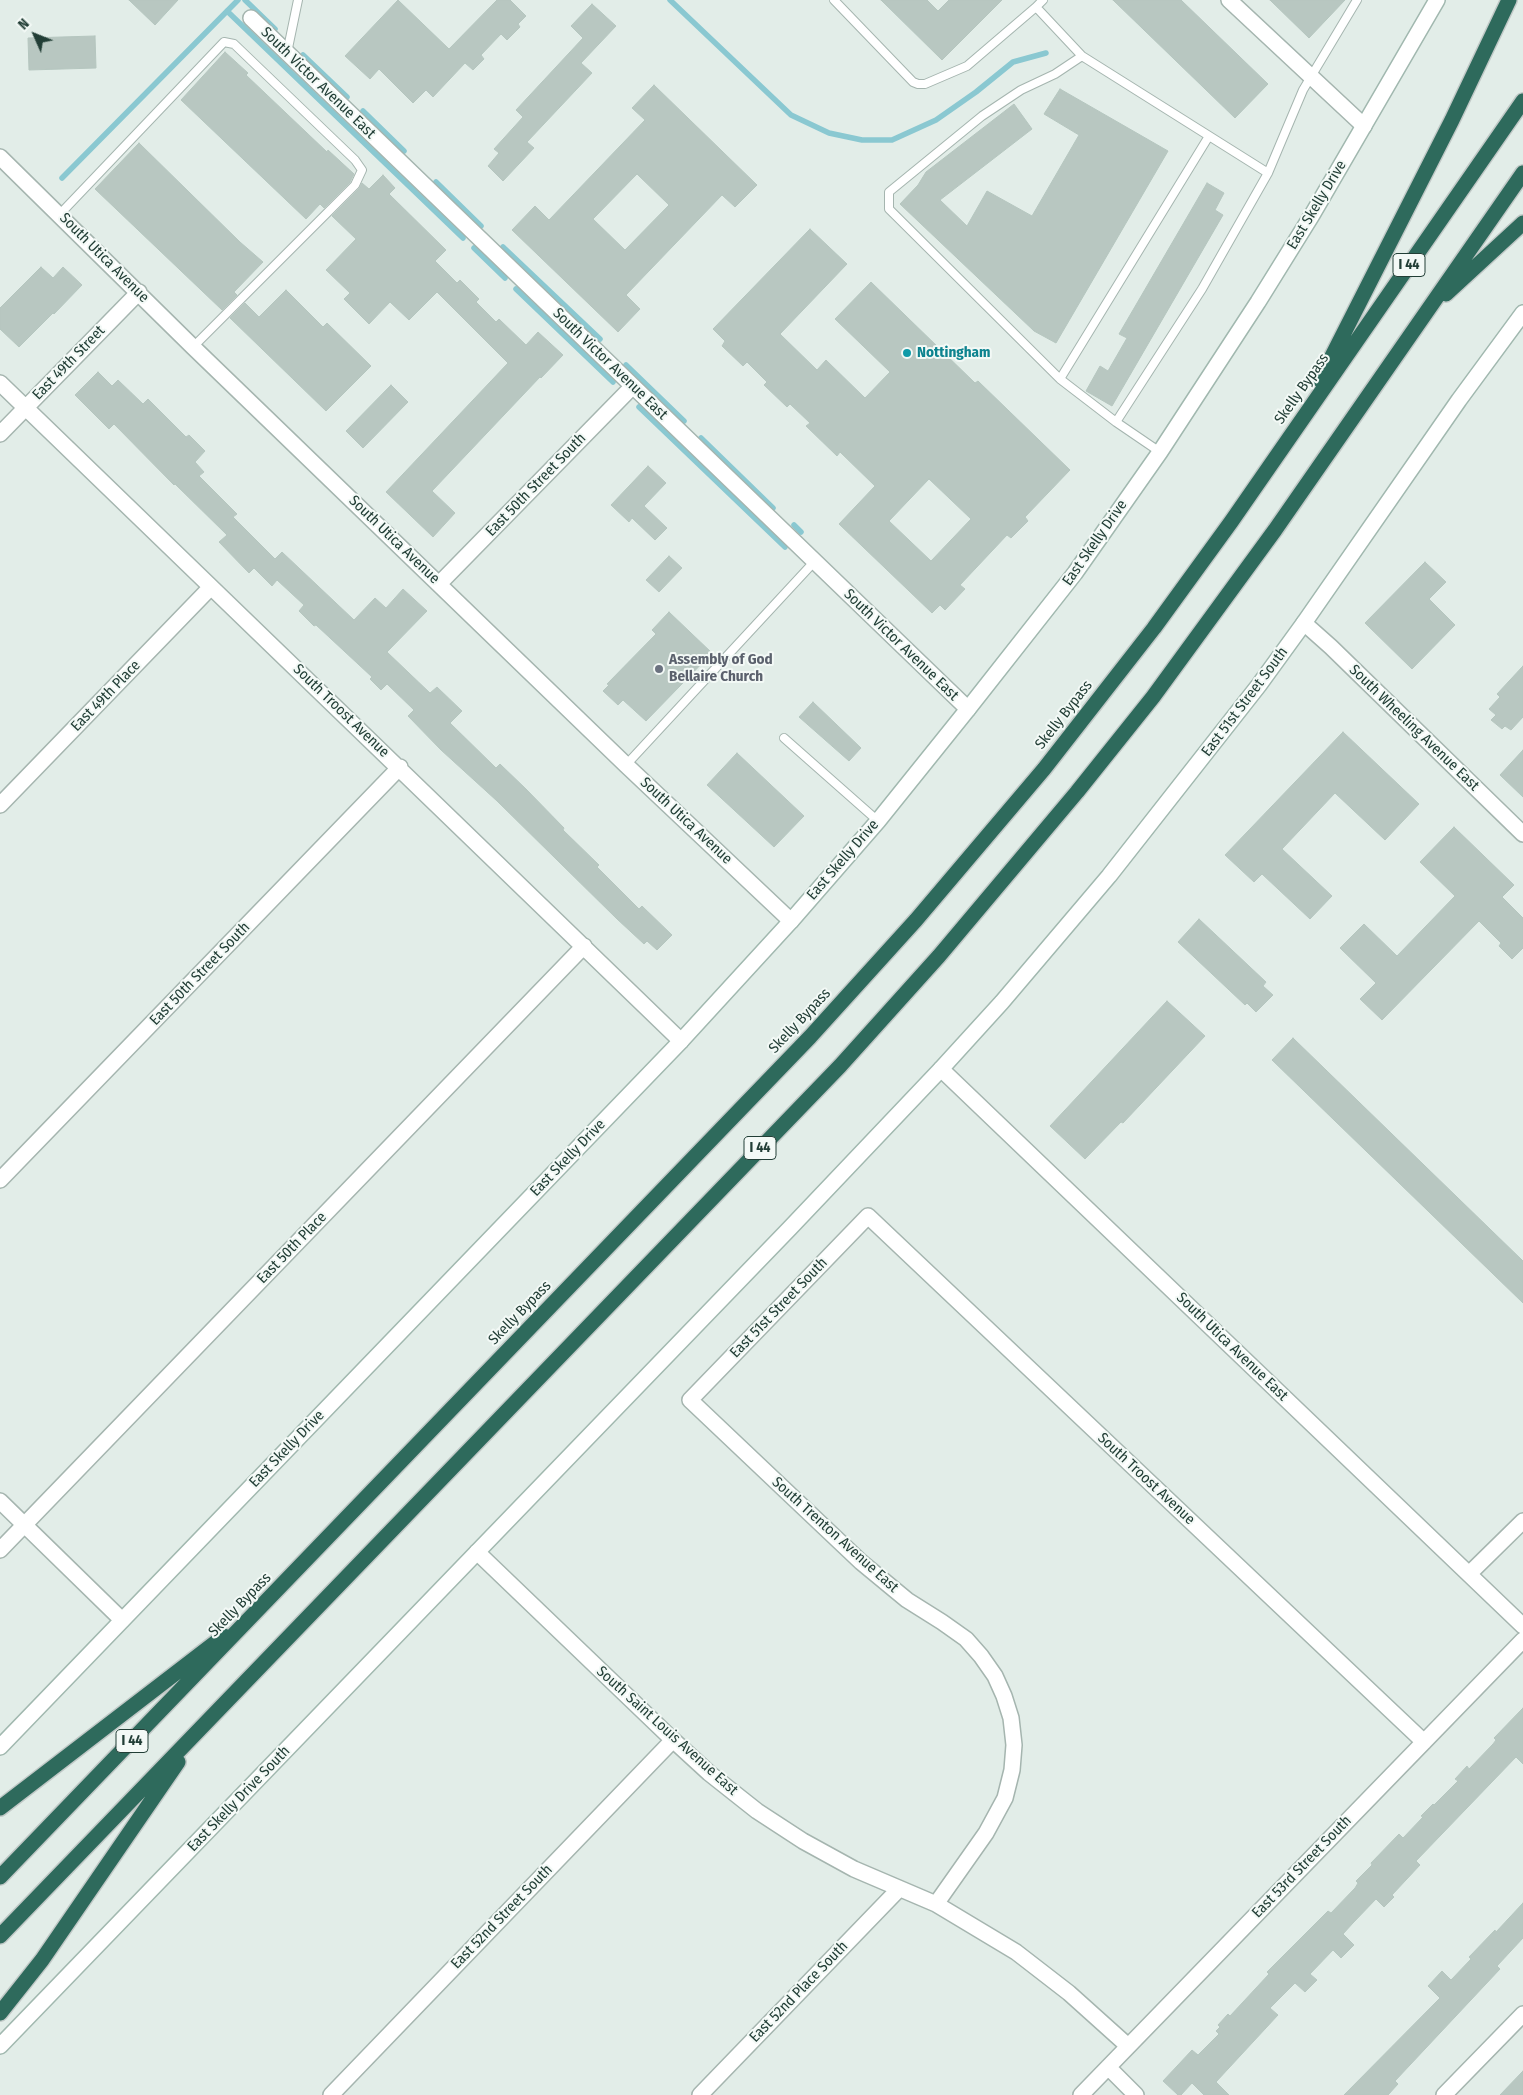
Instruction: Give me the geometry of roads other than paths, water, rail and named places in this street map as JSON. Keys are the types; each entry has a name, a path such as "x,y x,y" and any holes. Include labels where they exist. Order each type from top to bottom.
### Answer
{"highway":[{"path":"1295,428 1452,120 1509,0"},
{"name":"Skelly Bypass","path":"0,1877 803,1044 916,920 1091,710 1154,628 1523,101"},
{"name":"I 44","path":"0,1936 833,1073 939,956 1077,792 1153,697 1275,530 1523,173"},
{"path":"1425,314 1523,223"},
{"path":"0,1808 264,1604"},
{"path":"0,2013 42,1960 201,1727"}],"street":[{"path":"1229,0 1364,126"},
{"name":"East Skelly Drive","path":"122,1620 681,1041 791,921 878,821 1075,573 1160,452 1258,302 1437,0"},
{"name":"South Victor Avenue East","path":"251,18 968,709"},
{"name":"South Utica Avenue","path":"0,157 193,347 626,765 791,921"},
{"name":"East 49th Street","path":"0,434 139,292"},
{"name":"East 51st Street South","path":"941,1070 1002,1002 1108,876 1200,761 1304,623 1458,400 1523,315"},
{"name":"South Troost Avenue","path":"0,383 400,767 681,1041"},
{"name":"East 50th Street South","path":"440,584 633,386"},
{"name":"East 49th Place","path":"0,805 211,587"},
{"name":"South Wheeling Avenue East","path":"1304,623 1523,834"},
{"name":"East 50th Street South","path":"0,1180 400,767"},
{"name":"East 50th Place","path":"0,1550 584,946"},
{"path":"477,1552 941,1070"},
{"name":"South Utica Avenue East","path":"941,1070 1470,1573 1523,1626"},
{"name":"South Troost Avenue","path":"868,1216 1424,1742"},
{"name":"East 51st Street South","path":"690,1400 868,1216"},
{"name":"South Trenton Avenue East","path":"690,1400 861,1562 907,1600 966,1640 981,1656 995,1676 1011,1718 1014,1745 1012,1770 1005,1798 986,1833 936,1904"},
{"path":"0,1502 122,1620 0,1747"},
{"path":"1470,1573 1523,1521"},
{"name":"South Saint Louis Avenue East","path":"477,1552 673,1740 709,1773 757,1811 854,1869 936,1904 1016,1952 1070,1993 1128,2046"},
{"name":"East Skelly Drive South","path":"0,2046 477,1552"},
{"name":"East 53rd Street South","path":"1081,2095 1523,1640"},
{"name":"East 52nd Street South","path":"331,2095 673,1740"},
{"name":"East 52nd Place South","path":"700,2095 899,1889"},
{"path":"1444,2095 1523,2014"},
{"path":"1108,2067 1136,2095"}],"lane":[{"path":"287,53 298,0"},
{"path":"834,0 913,82 918,84 925,84 967,66 1043,0"},
{"path":"1116,422 1202,289 1268,173 1303,90 1357,0"},
{"path":"1036,7 1082,56 1268,173"},
{"path":"60,214 224,42 234,44 355,160 362,170 355,186 193,347"},
{"path":"1082,56 1055,74 1021,90 982,116 889,192 889,209 1060,379 1116,422 1160,452"},
{"path":"1060,379 1209,136"},
{"path":"626,765 814,562"},
{"path":"784,738 878,821"}],"waterway":[{"path":"62,178 238,0"},
{"path":"245,0 275,29"},
{"path":"670,0 791,115 829,133 862,140 892,140 936,120 976,92 1013,62 1046,53"},
{"path":"227,11 463,238"},
{"path":"303,55 347,97"},
{"path":"363,111 404,151"},
{"path":"436,182 481,226"},
{"path":"503,247 600,339"},
{"path":"474,248 505,278"},
{"path":"516,289 613,382"},
{"path":"626,365 684,421"},
{"path":"639,407 785,547"},
{"path":"701,438 773,508"},
{"path":"794,525 801,532"}],"place":[{"name":"Nottingham","path":"907,353"},
{"name":"Assembly of God Bellaire Church","path":"659,669"}]}
